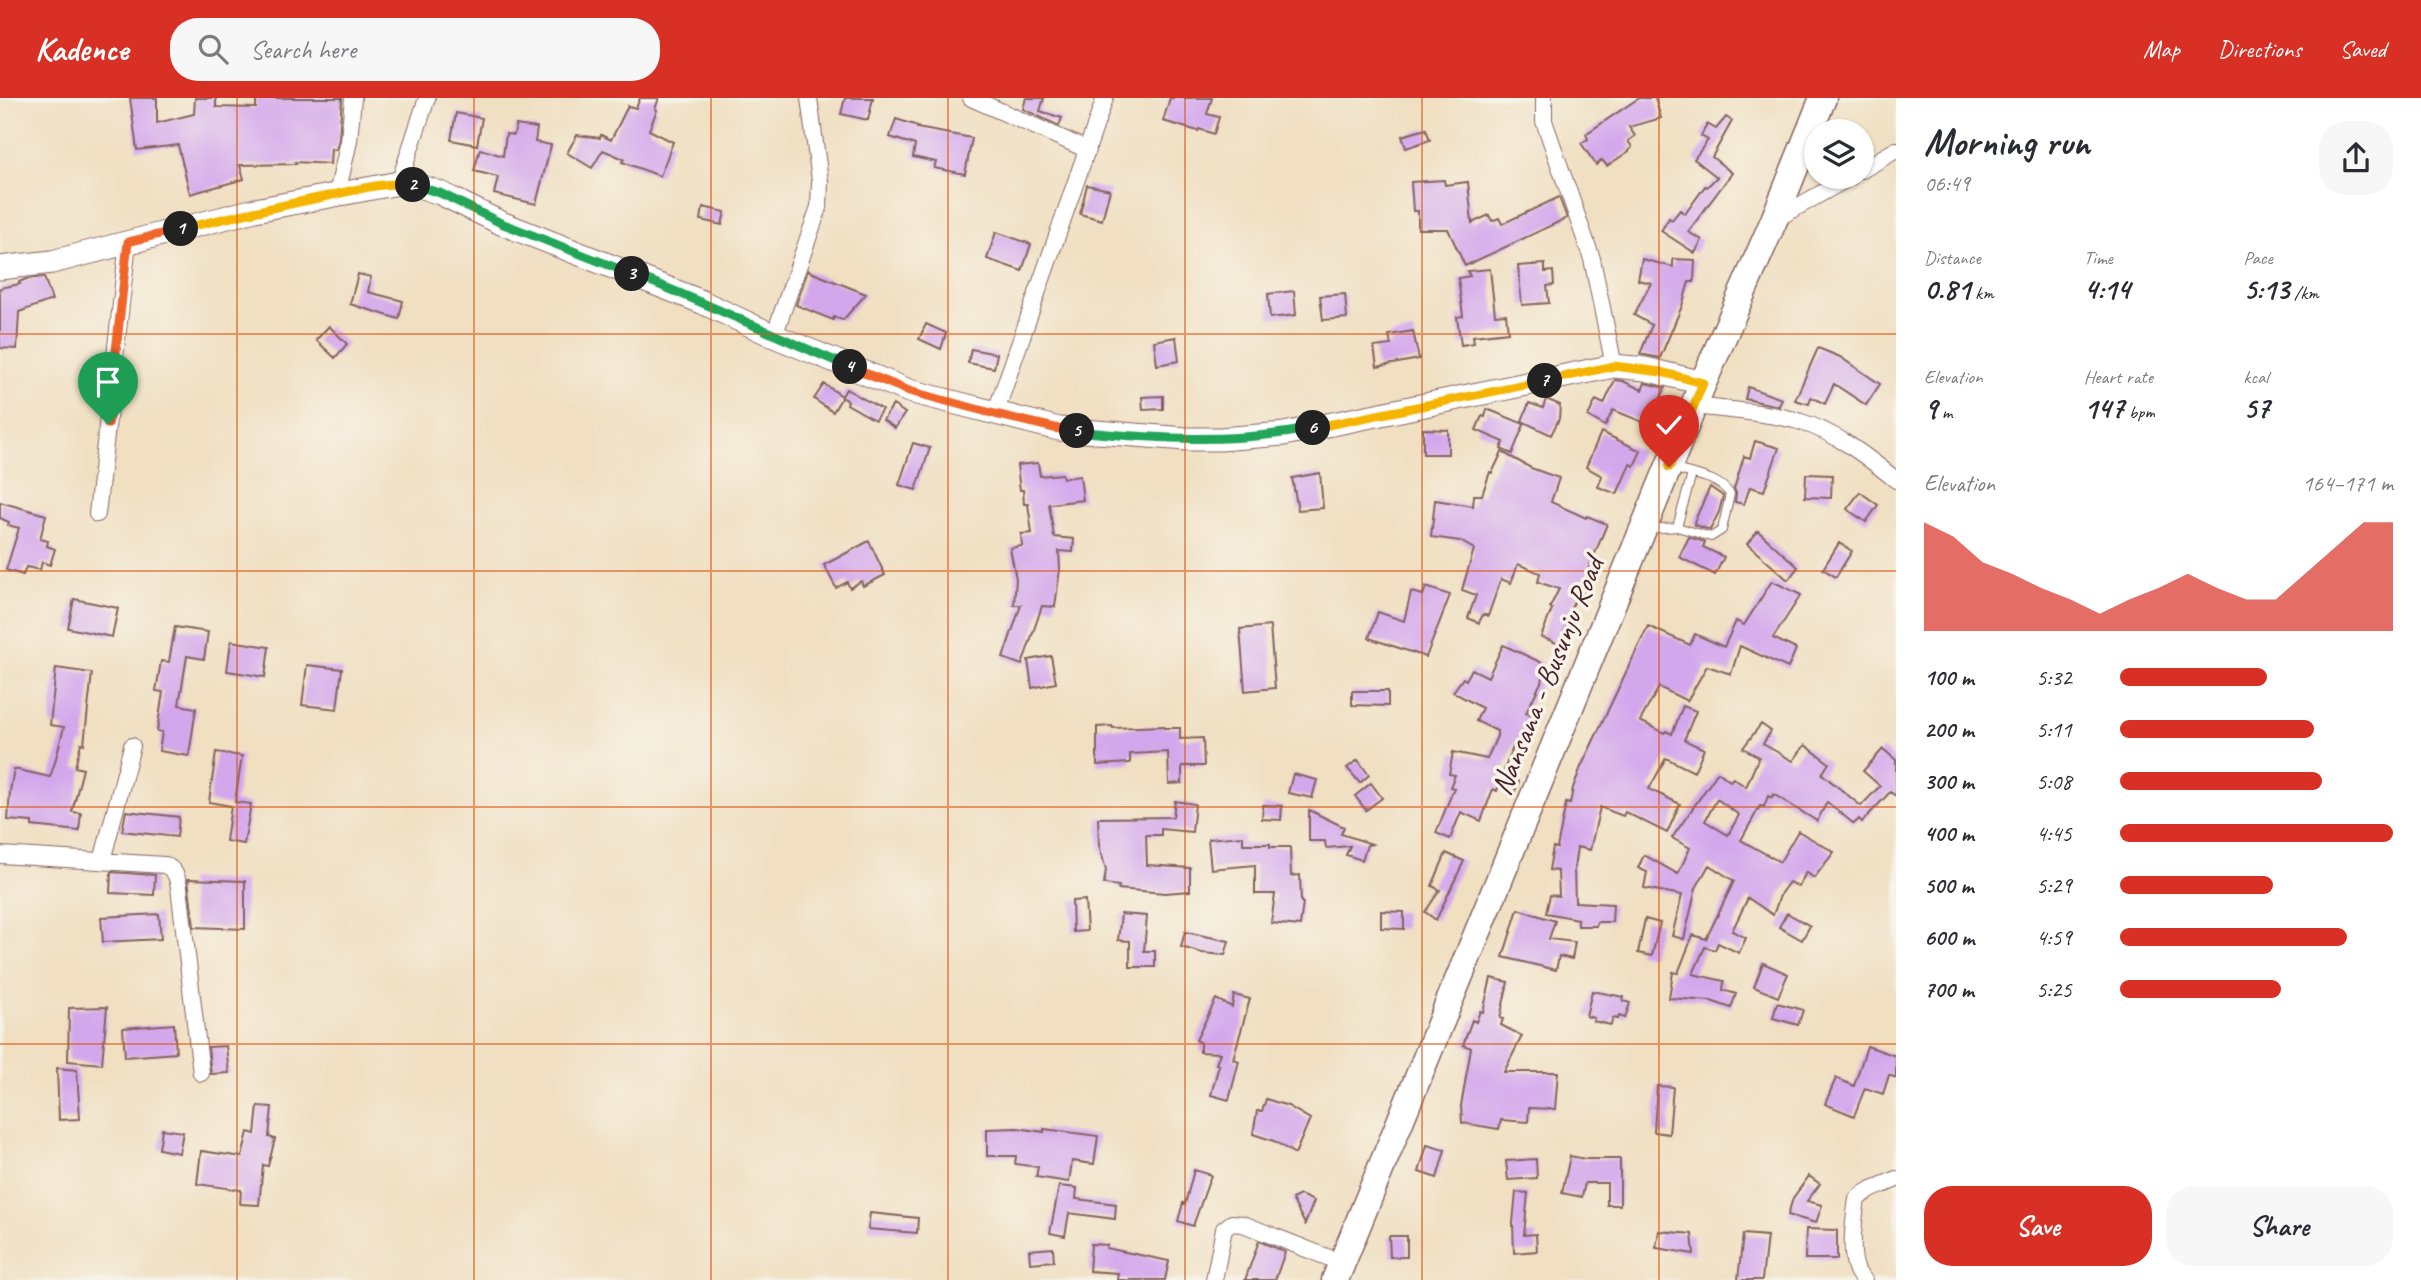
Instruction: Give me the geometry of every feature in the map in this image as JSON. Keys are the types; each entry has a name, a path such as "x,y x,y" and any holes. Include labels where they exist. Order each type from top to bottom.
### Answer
{"main road":[{"name":"Nansana - Busunju Road","path":"1339,1272 1642,533 1681,471 1699,394 1823,98"}],"street":[{"path":"337,194 349,141 353,98"},
{"path":"399,183 427,98"},
{"path":"774,336 819,207 820,181 809,98"},
{"path":"971,98 1088,150"},
{"path":"995,414 1105,98"},
{"path":"1544,98 1544,121 1592,259 1614,366"},
{"path":"1874,163 1896,150"},
{"path":"0,268 52,262 255,210 399,183 440,193 501,223 702,302 774,336 909,391 1059,429 1117,435 1220,439 1284,434 1614,366 1661,372 1699,394 1822,429 1857,449 1896,480"},
{"path":"1773,220 1829,189"},
{"path":"97,514 128,242"},
{"path":"102,861 132,746"},
{"path":"0,855 165,865 172,869 177,876 201,1073"},
{"path":"1864,1280 1860,1278 1853,1262 1857,1199 1865,1191 1882,1187 1896,1179"},
{"path":"1214,1280 1224,1229 1232,1223 1243,1224 1339,1272"}],"lane":[{"path":"1642,533 1658,528 1677,527 1711,537 1722,530 1730,494 1717,481 1681,471 1677,527"}],"building":[{"path":"130,98 157,98 157,123 194,114 195,98 216,98 216,107 256,108 256,98 342,98 339,139 336,150 331,149 330,164 295,162 296,164 240,165 244,179 190,194 178,145 137,150"},
{"path":"640,98 659,98 649,130 673,142 660,176 622,162 624,159 603,150 592,168 567,153 577,135 600,138 601,135 611,140 628,106 636,108"},
{"path":"845,98 873,98 868,120 841,114"},
{"path":"1026,98 1044,98 1040,111 1062,118 1059,126 1023,109"},
{"path":"1170,98 1212,98 1207,114 1219,117 1214,134 1163,121"},
{"path":"1639,98 1655,98 1661,118 1629,127 1635,136 1628,141 1632,147 1629,151 1607,166 1602,160 1596,165 1581,143 1588,139 1586,134"},
{"path":"456,113 482,118 477,145 451,140"},
{"path":"1726,117 1732,121 1712,157 1732,173 1688,232 1702,240 1695,253 1661,231 1669,218 1672,220 1680,210 1685,214 1705,186 1717,177 1694,159 1708,140 1701,136 1707,124 1716,129"},
{"path":"896,119 918,126 917,128 972,138 965,174 934,168 936,162 913,157 915,145 890,137"},
{"path":"516,125 537,128 535,142 551,145 536,204 494,194 498,177 474,171 480,149 503,156 506,134 514,135"},
{"path":"1426,129 1430,140 1406,148 1402,136"},
{"path":"1444,180 1445,185 1468,182 1472,223 1489,215 1492,221 1499,218 1502,224 1559,197 1567,218 1465,266 1448,229 1418,229 1418,211 1413,211 1411,182"},
{"path":"1087,185 1110,190 1102,220 1080,214"},
{"path":"703,207 725,212 722,225 701,220"},
{"path":"996,232 1031,244 1022,271 987,259"},
{"path":"1642,259 1673,267 1673,259 1695,260 1694,282 1689,282 1660,358 1640,354 1652,325 1634,315 1651,283 1638,280"},
{"path":"1545,264 1545,272 1553,271 1554,285 1547,286 1549,303 1522,305 1518,266"},
{"path":"1490,269 1495,315 1506,314 1508,332 1473,336 1474,343 1461,345 1457,317 1463,316 1458,278 1470,276 1467,271"},
{"path":"808,270 866,294 843,320 834,317 833,320 796,305"},
{"path":"358,274 371,277 368,292 403,301 399,319 350,304"},
{"path":"44,277 52,300 19,312 17,349 0,348 0,288 20,284 19,282 26,279"},
{"path":"1294,291 1296,315 1270,318 1268,294"},
{"path":"1345,294 1347,318 1323,320 1320,296"},
{"path":"926,324 946,333 941,349 919,339"},
{"path":"329,326 347,344 335,358 316,340"},
{"path":"1413,331 1419,359 1377,367 1374,347 1391,345 1389,335"},
{"path":"1176,337 1179,361 1157,365 1154,341"},
{"path":"1818,348 1840,357 1880,384 1866,405 1834,384 1825,404 1811,397 1809,404 1795,400"},
{"path":"971,349 997,354 994,368 968,363"},
{"path":"1615,380 1642,390 1645,383 1665,388 1650,425 1613,410 1605,426 1588,416 1596,400 1604,404"},
{"path":"824,384 842,396 846,389 882,409 875,420 847,404 848,401 842,397 833,412 814,399"},
{"path":"1748,387 1782,399 1779,406 1745,399"},
{"path":"1163,396 1163,409 1143,410 1142,397"},
{"path":"1546,399 1560,405 1559,419 1551,435 1522,421 1529,403 1543,408"},
{"path":"893,405 905,413 895,428 883,420"},
{"path":"1487,409 1524,424 1512,454 1501,449 1504,442 1476,430"},
{"path":"1423,429 1448,430 1448,454 1423,454"},
{"path":"1601,432 1641,451 1634,466 1630,464 1617,494 1598,487 1602,476 1586,467"},
{"path":"1755,441 1779,448 1764,491 1750,487 1744,504 1735,502 1734,489 1744,456 1750,458"},
{"path":"913,443 930,448 916,490 899,485"},
{"path":"1502,452 1531,468 1559,478 1551,502 1607,524 1587,573 1590,573 1583,596 1578,595 1565,619 1569,620 1559,644 1541,637 1552,609 1550,607 1559,589 1538,582 1540,573 1518,564 1511,583 1501,579 1488,616 1483,614 1479,623 1468,618 1476,595 1462,590 1474,549 1460,541 1431,537 1435,500 1473,506 1474,495 1482,495 1490,472 1492,473"},
{"path":"1038,463 1040,476 1080,476 1083,500 1049,504 1054,537 1074,539 1073,552 1059,551 1060,569 1055,607 1042,606 1022,665 1003,658 1021,605 1014,605 1016,579 1010,548 1022,546 1021,534 1032,533 1028,504 1024,504 1023,490 1020,490 1017,465"},
{"path":"1320,473 1323,508 1298,510 1292,478"},
{"path":"1806,474 1832,475 1831,498 1805,497"},
{"path":"1710,487 1723,496 1710,530 1695,525 1694,522"},
{"path":"1860,492 1878,505 1866,522 1847,509"},
{"path":"0,502 46,515 40,539 48,541 47,546 55,549 50,565 42,562 40,570 26,567 23,575 6,570 19,528 8,525 9,522 0,518"},
{"path":"1758,531 1798,567 1788,580 1747,544"},
{"path":"1689,537 1705,542 1703,547 1724,557 1715,575 1679,557"},
{"path":"869,541 885,575 863,586 861,581 850,588 847,582 836,588 824,565"},
{"path":"1839,543 1852,551 1836,577 1823,569"},
{"path":"1772,581 1801,595 1773,638 1796,649 1788,668 1740,646 1731,674 1707,666 1687,701 1659,687 1640,721 1672,734 1683,706 1696,711 1684,740 1704,749 1694,772 1666,758 1649,789 1680,804 1667,833 1625,812 1623,816 1600,807 1590,850 1577,847 1574,869 1575,902 1613,904 1612,922 1597,922 1596,926 1578,926 1578,919 1546,913 1550,895 1559,896 1558,871 1549,870 1553,847 1557,848 1566,803 1570,804 1581,767 1648,626 1690,645 1695,634 1724,647 1736,621 1744,625"},
{"path":"1426,587 1450,595 1426,657 1369,638 1378,612 1404,621 1411,592 1423,595"},
{"path":"74,599 118,608 112,637 68,628"},
{"path":"1270,626 1275,688 1245,691 1240,629"},
{"path":"175,627 208,632 204,659 187,656 179,705 196,708 189,756 159,751 162,732 157,731 163,692 156,691 161,661 169,662"},
{"path":"231,641 269,647 265,677 227,671"},
{"path":"1503,645 1549,666 1526,713 1537,718 1531,729 1525,726 1519,744 1515,742 1504,770 1504,775 1519,782 1514,793 1498,787 1497,791 1493,789 1481,821 1461,812 1450,839 1436,833 1454,788 1450,787 1455,775 1449,774 1453,752 1487,759 1497,736 1497,731 1476,721 1482,708 1453,692 1463,678 1466,680 1472,669 1488,677"},
{"path":"1051,656 1056,683 1032,688 1028,660"},
{"path":"307,665 342,669 337,709 302,705"},
{"path":"56,668 92,673 84,744 81,743 75,767 83,769 72,812 81,813 79,831 32,826 32,822 8,820 14,769 50,777 55,762 64,727 50,725"},
{"path":"1352,691 1388,691 1388,706 1352,705"},
{"path":"1761,724 1771,731 1763,744 1793,761 1805,745 1829,763 1822,774 1861,806 1880,786 1863,771 1883,749 1896,760 1896,796 1890,792 1862,822 1859,819 1854,824 1827,802 1817,821 1773,794 1772,798 1768,796 1764,807 1760,806 1741,840 1780,862 1798,831 1834,852 1814,878 1806,872 1799,887 1789,882 1781,893 1773,915 1748,898 1732,931 1746,938 1739,953 1718,943 1715,950 1705,947 1693,974 1724,981 1723,990 1736,994 1731,1008 1711,1001 1669,998 1673,972 1678,973 1693,935 1706,939 1734,881 1709,865 1696,888 1684,939 1672,936 1682,895 1644,888 1647,872 1638,868 1644,855 1678,874 1690,848 1672,838 1718,772 1730,781 1733,778 1746,787 1759,757 1743,748","holes":["1717,799 1739,815 1728,835 1705,821"]},
{"path":"1097,727 1180,728 1180,739 1203,738 1204,766 1182,766 1182,783 1169,784 1168,752 1130,754 1130,763 1097,765"},
{"path":"216,752 242,756 235,802 251,804 244,844 226,841 231,806 209,802"},
{"path":"1358,760 1369,775 1360,783 1347,768"},
{"path":"1293,774 1317,780 1312,798 1288,793"},
{"path":"1371,783 1382,798 1366,810 1355,796"},
{"path":"1175,801 1195,804 1192,832 1161,829 1161,835 1146,835 1147,865 1190,868 1190,891 1165,893 1118,889 1119,886 1104,884 1106,870 1099,845 1098,818 1173,817"},
{"path":"1263,805 1282,806 1281,820 1262,819"},
{"path":"1309,810 1344,827 1341,834 1372,844 1367,845 1362,860 1346,855 1350,846 1326,848 1325,841 1309,841"},
{"path":"126,811 179,817 177,837 122,831"},
{"path":"1243,836 1243,844 1290,847 1291,876 1300,875 1303,903 1300,926 1271,923 1275,894 1255,894 1255,865 1211,869 1208,839"},
{"path":"1446,853 1464,861 1436,920 1425,912 1440,890 1432,886"},
{"path":"111,872 155,875 154,895 110,893"},
{"path":"188,879 245,881 245,929 194,927"},
{"path":"1085,900 1087,931 1073,932 1072,901"},
{"path":"1518,909 1555,921 1549,939 1575,942 1572,959 1559,956 1556,970 1503,957"},
{"path":"1381,911 1404,912 1404,929 1381,928"},
{"path":"1787,913 1810,926 1802,940 1779,927"},
{"path":"159,914 161,939 103,942 101,917"},
{"path":"1121,914 1147,916 1144,951 1155,951 1155,967 1130,967 1130,941 1118,940"},
{"path":"1645,919 1660,923 1652,956 1638,953"},
{"path":"1185,932 1229,941 1225,955 1202,953 1181,947"},
{"path":"1763,963 1788,974 1778,997 1754,987"},
{"path":"1491,978 1508,982 1500,1018 1503,1019 1501,1025 1522,1036 1504,1072 1558,1072 1555,1109 1529,1108 1528,1122 1501,1120 1499,1129 1462,1123 1461,1106 1471,1048 1463,1045 1472,1020 1476,1022 1480,1011 1483,1012"},
{"path":"1592,991 1624,997 1623,1001 1630,1003 1625,1018 1613,1018 1611,1025 1593,1021 1594,1018 1586,1016"},
{"path":"1234,995 1250,999 1233,1059 1239,1061 1229,1100 1211,1095 1220,1053 1200,1052 1200,1042 1196,1040 1216,999 1232,1007"},
{"path":"1777,1003 1803,1010 1798,1025 1773,1018"},
{"path":"107,1007 102,1064 68,1061 69,1008"},
{"path":"174,1024 176,1053 125,1057 123,1028"},
{"path":"226,1046 229,1073 211,1074 208,1047"},
{"path":"1867,1046 1896,1056 1896,1078 1889,1075 1883,1094 1865,1088 1854,1116 1825,1104 1836,1078 1854,1086"},
{"path":"57,1068 77,1070 80,1119 59,1120"},
{"path":"1657,1086 1673,1087 1669,1134 1654,1132"},
{"path":"1266,1099 1288,1106 1310,1119 1295,1154 1274,1141 1253,1134 1257,1111 1262,1111"},
{"path":"258,1106 272,1107 269,1137 275,1139 268,1166 263,1165 259,1205 240,1204 241,1190 197,1184 201,1151 242,1157 248,1132 255,1134"},
{"path":"1017,1128 1098,1136 1094,1164 1072,1161 1069,1182 1036,1177 1038,1167 1015,1164 1016,1156 987,1156 987,1129"},
{"path":"162,1129 183,1132 179,1153 159,1149"},
{"path":"1427,1145 1445,1150 1437,1178 1419,1172"},
{"path":"1570,1156 1620,1159 1620,1205 1607,1205 1607,1183 1585,1183 1582,1197 1562,1193"},
{"path":"1536,1159 1537,1178 1508,1180 1506,1161"},
{"path":"1194,1170 1211,1175 1193,1226 1178,1221"},
{"path":"1809,1176 1820,1184 1807,1201 1822,1205 1816,1223 1788,1215 1793,1198"},
{"path":"1059,1186 1077,1188 1076,1199 1116,1204 1115,1219 1069,1213 1065,1236 1050,1233"},
{"path":"1516,1192 1528,1193 1524,1235 1536,1234 1537,1251 1514,1253"},
{"path":"1300,1195 1314,1201 1305,1224 1292,1199"},
{"path":"870,1213 918,1218 917,1233 868,1229"},
{"path":"1806,1229 1837,1230 1837,1259 1805,1259"},
{"path":"1659,1231 1692,1234 1694,1254 1656,1248"},
{"path":"1743,1234 1767,1236 1762,1280 1738,1280"},
{"path":"1389,1236 1407,1236 1407,1257 1390,1257"},
{"path":"1259,1241 1285,1252 1275,1280 1245,1280"},
{"path":"1091,1244 1107,1245 1106,1248 1169,1261 1165,1280 1117,1280 1118,1273 1089,1271"},
{"path":"1053,1248 1054,1261 1030,1263 1029,1250"}],"route":[{"path":"108,424 128,242 255,210 399,183 440,193 501,223 702,302 774,336 909,391 1059,429 1186,439 1284,434 1614,366 1661,372 1703,383 1669,467"}]}
